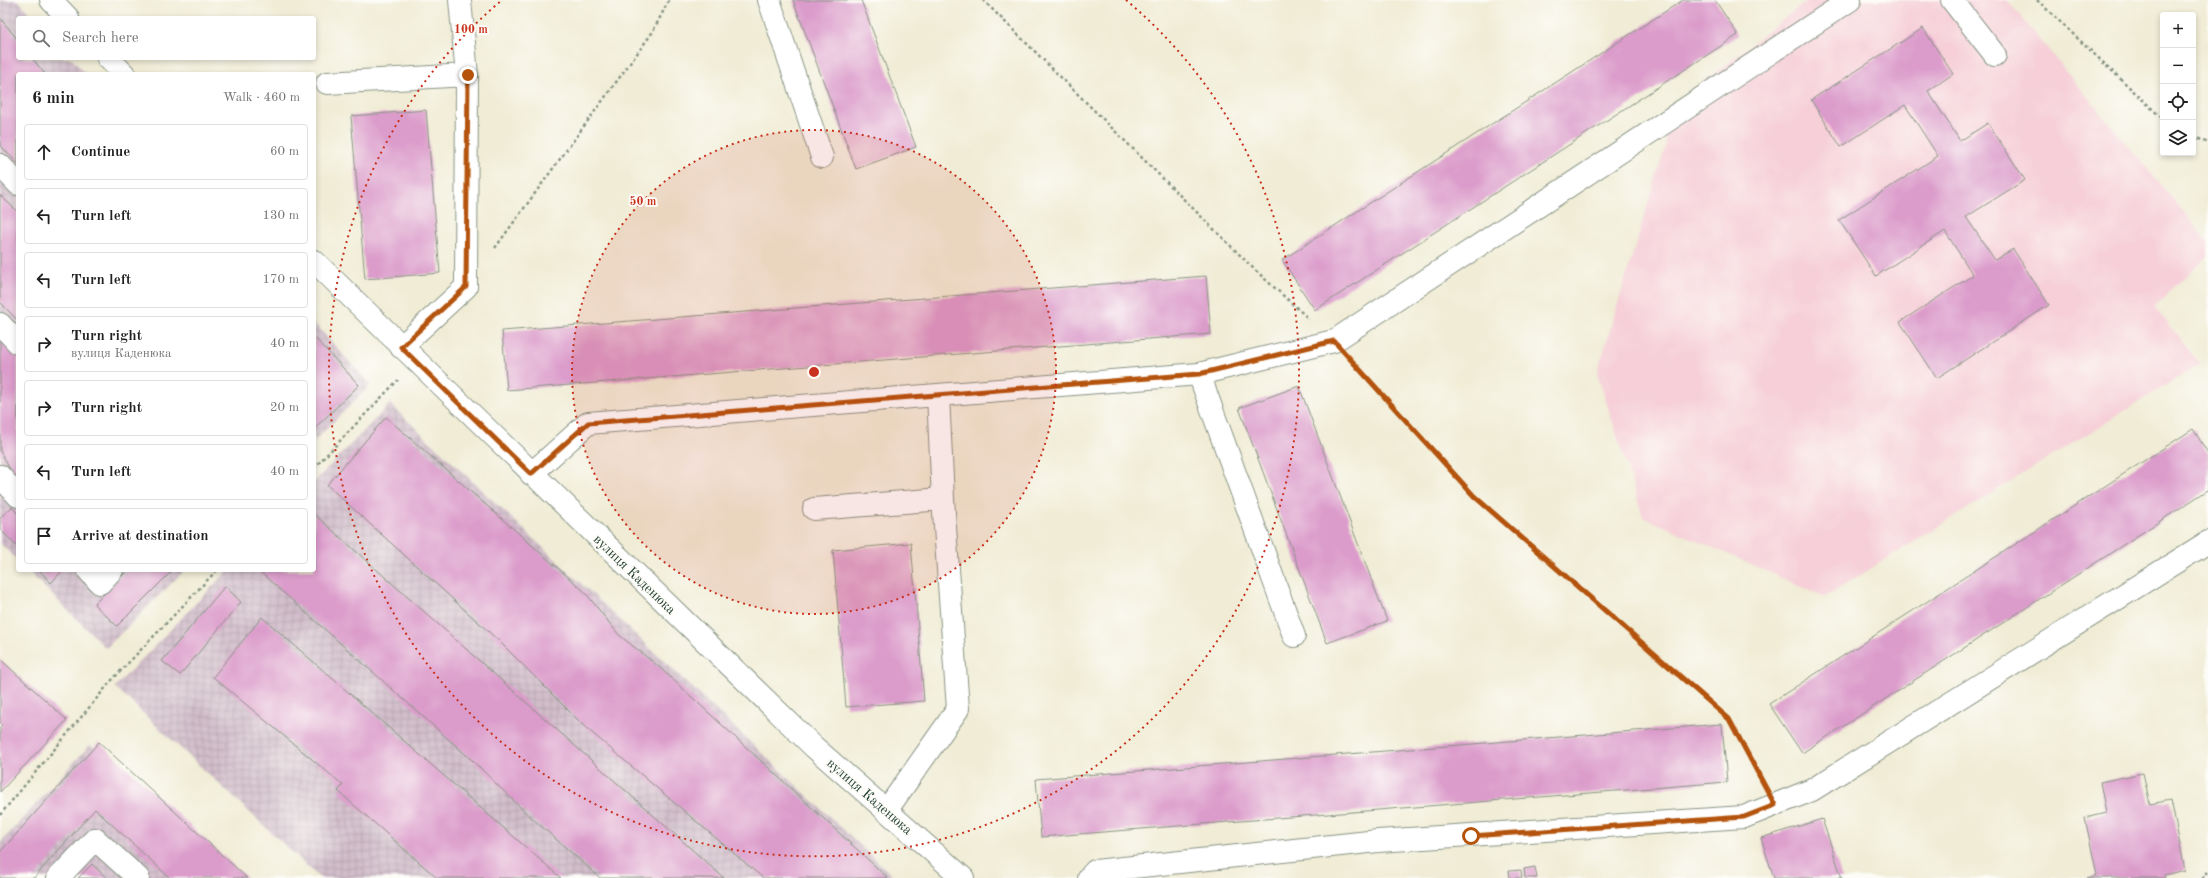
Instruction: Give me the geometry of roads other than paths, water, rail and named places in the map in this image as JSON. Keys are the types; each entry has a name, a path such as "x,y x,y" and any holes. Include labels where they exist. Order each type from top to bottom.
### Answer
{"street":[{"path":"51,0 66,16"},
{"path":"408,354 466,287 468,75 460,0"},
{"path":"769,0 822,157"},
{"path":"531,474 588,423 1199,374 1334,341 1850,0"},
{"path":"1952,0 1995,55"},
{"path":"110,60 122,72"},
{"path":"328,83 468,75"},
{"path":"0,164 16,182"},
{"name":"вулиця Каденюка","path":"316,263 531,474 814,747 963,878"},
{"path":"0,324 16,341"},
{"path":"1199,374 1294,636"},
{"path":"886,811 958,709 943,499 938,395"},
{"path":"0,476 16,494"},
{"path":"814,509 943,499"},
{"path":"1088,878 1095,871 1378,841 1744,817 1812,790 2208,542"},
{"path":"90,572 100,583 110,572"},
{"path":"58,878 95,839 138,878"}]}
